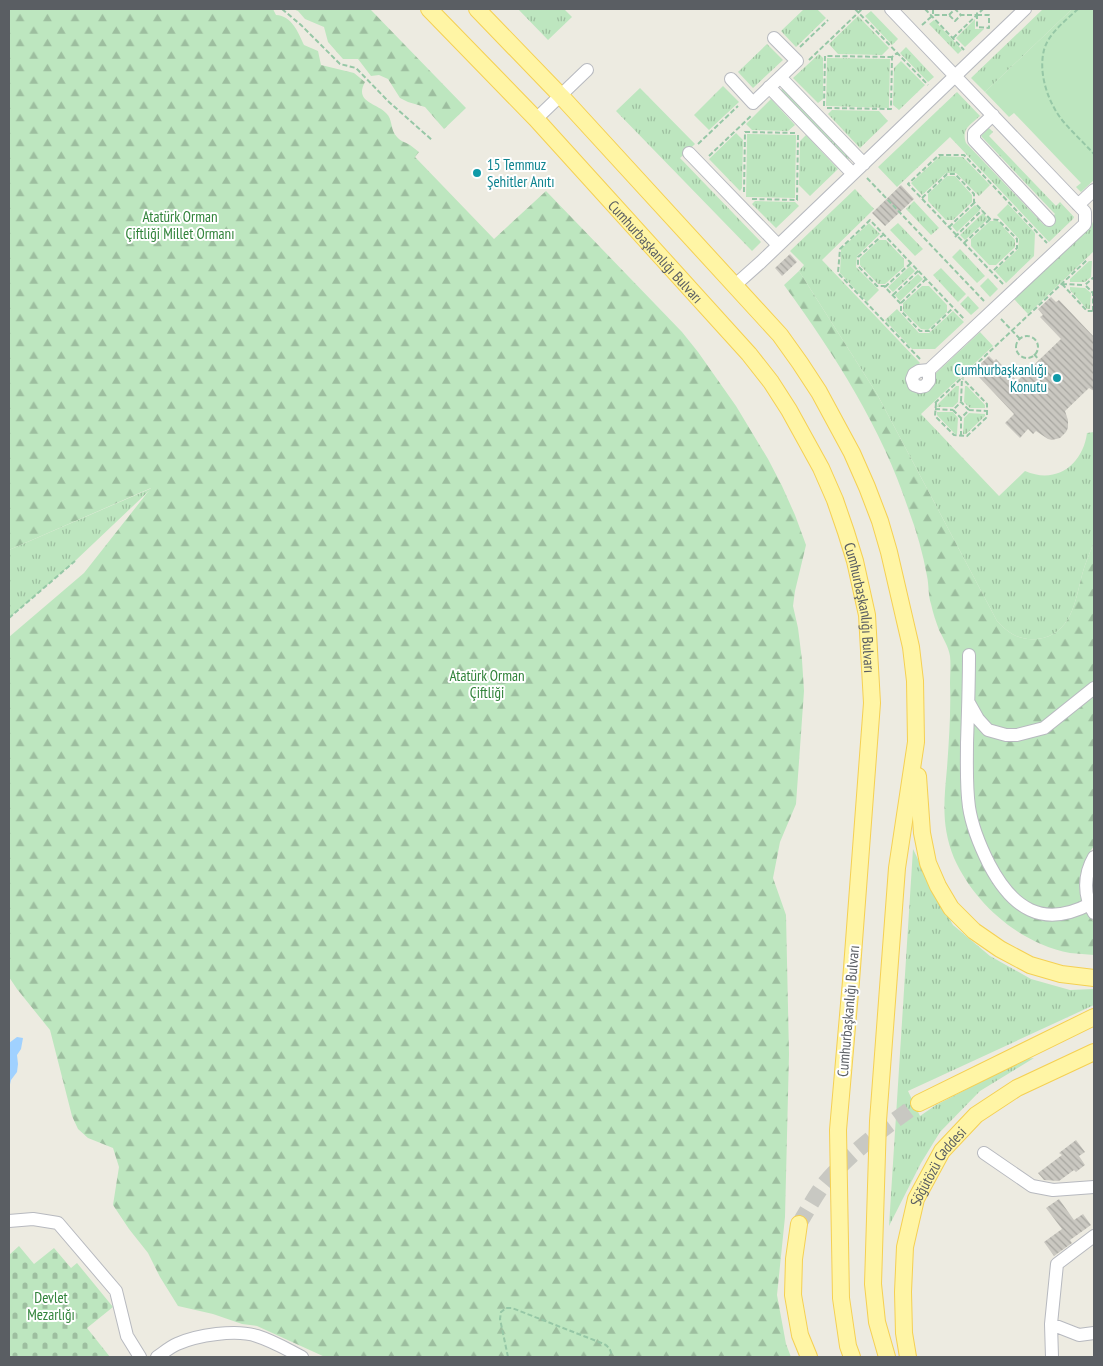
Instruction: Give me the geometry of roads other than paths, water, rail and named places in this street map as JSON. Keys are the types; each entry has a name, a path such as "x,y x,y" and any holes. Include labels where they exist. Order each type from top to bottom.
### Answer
{"main road":[{"name":"Cumhurbaşkanlığı Bulvarı","path":"429,9 536,120 721,321 749,354 771,382 789,410 821,468 846,532 855,561 867,615 872,703 838,1130 840,1298 848,1346 852,1357"},
{"path":"477,9 561,96 780,335 800,363 836,422 867,486 889,552 910,647 915,681 916,742 922,833 928,863 938,886 951,908 974,931 1000,949 1030,965 1060,974 1094,978"},
{"path":"887,1357 877,1322 873,1284 878,1121 896,868 916,742"},
{"path":"919,1103 1094,1017"},
{"name":"Söğütözü Caddesi","path":"908,1357 904,1333 905,1246 916,1199 942,1151 976,1115 1016,1088 1094,1052"},
{"path":"799,1224 794,1259 793,1294 800,1335 809,1357"}],"lane":[{"path":"890,9 1085,212 1085,224 930,370"},
{"path":"734,286 1025,9"},
{"path":"731,79 753,102 780,77 796,61 774,38"},
{"path":"536,120 588,70"},
{"path":"780,77 858,169"},
{"path":"769,87 858,169"},
{"path":"993,115 974,133 974,140 1049,220"},
{"path":"689,153 778,245"},
{"path":"1078,205 1094,190"},
{"path":"969,655 967,773 969,807 977,839 992,869 1009,895 1020,904 1033,912 1058,915 1092,908 1086,890 1086,880 1087,871 1094,857"},
{"path":"968,701 978,719 988,730 1017,736 1044,728 1094,688"},
{"path":"984,1153 1032,1186 1053,1190 1094,1187"},
{"path":"9,1221 33,1219 58,1224 116,1291 126,1336 140,1357"},
{"path":"1052,1357 1051,1324 1057,1264 1094,1236"},
{"path":"1051,1324 1079,1335 1094,1333"},
{"path":"157,1357 176,1344 196,1338 218,1334 242,1333 255,1335 302,1357"}],"water":[{"path":"17,1037 23,1038 21,1049 17,1055 17,1072 11,1080 9,1089 9,1043"}],"tunnel":[{"path":"799,1224 824,1184 834,1172 869,1140 919,1103"}],"place":[{"name":"15 Temmuz Şehitler Anıtı","path":"477,173"},
{"name":"Cumhurbaşkanlığı Konutu","path":"1057,378"}],"park label":[{"name":"Atatürk Orman Çiftliği Millet Ormanı","path":"180,224"},
{"name":"Atatürk Orman Çiftliği","path":"487,684"},
{"name":"Devlet Mezarlığı","path":"51,1306"}]}
